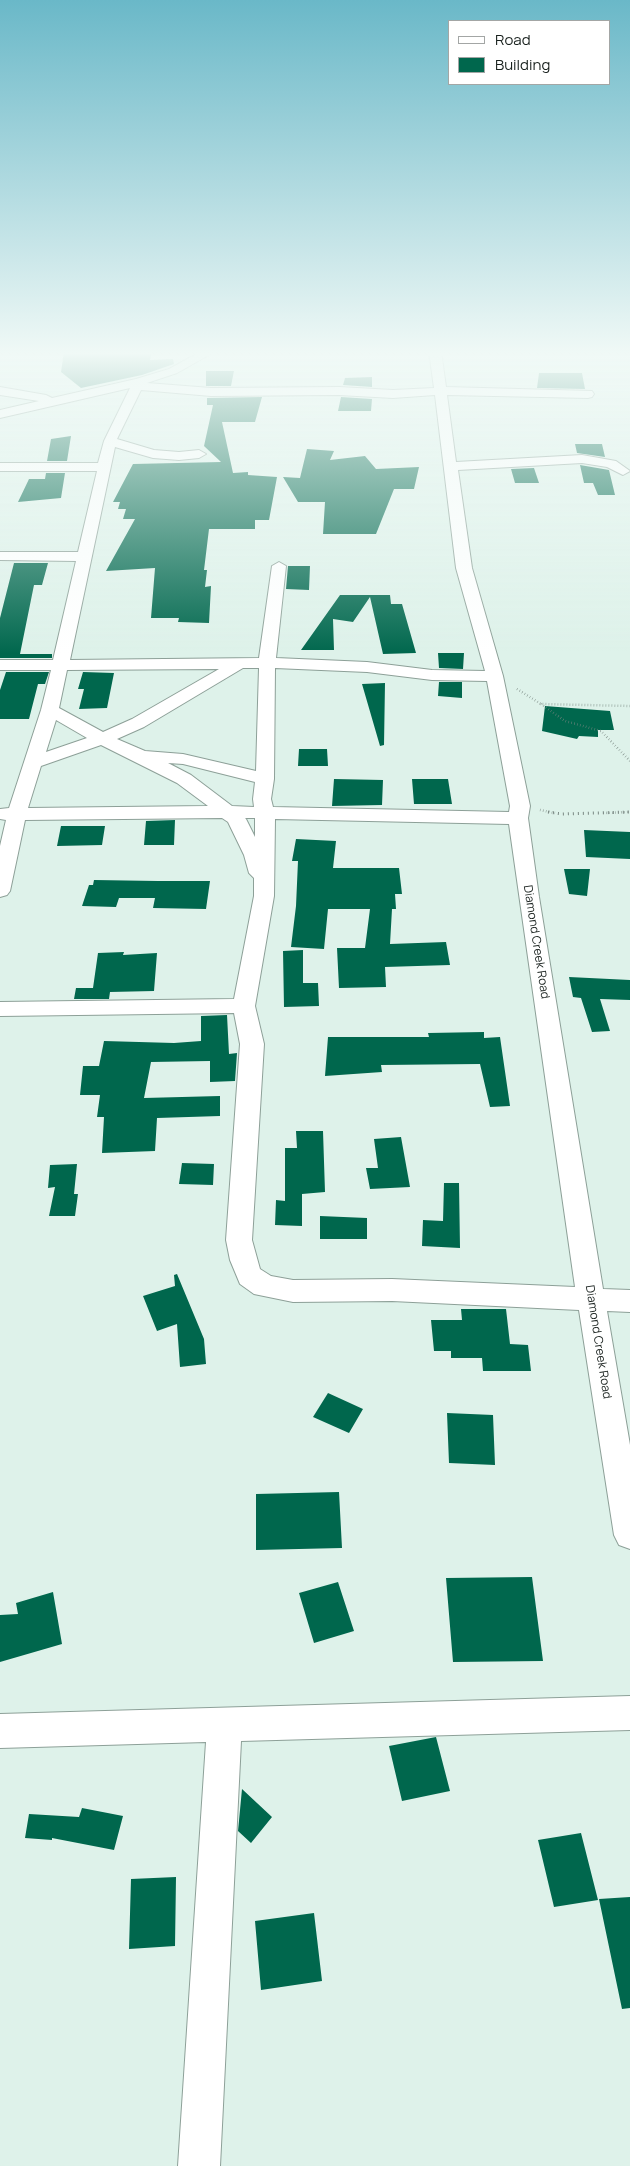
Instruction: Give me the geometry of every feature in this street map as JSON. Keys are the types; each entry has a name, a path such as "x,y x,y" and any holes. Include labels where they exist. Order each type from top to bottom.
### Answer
{"street":[{"path":"0,891 8,814 32,763 50,710 107,452"},
{"path":"147,452 178,456 199,454"},
{"name":"Diamond Creek Road","path":"448,452 464,568 495,676 519,812 528,897 630,1535"},
{"path":"449,466 582,459 610,464 623,471"},
{"path":"0,468 103,467"},
{"path":"0,556 83,558"},
{"path":"279,566 267,664 265,779 262,799 265,814 264,896 244,1006 252,1052 239,1240 243,1260 250,1276 264,1286 293,1291 431,1292 630,1301"},
{"path":"0,665 309,663 367,667 432,675 495,676"},
{"path":"32,763 102,739 155,713 239,664"},
{"path":"50,710 102,739 141,756 184,779 236,819 254,855 264,896"},
{"path":"141,756 183,758 265,779"},
{"path":"8,814 519,812"},
{"path":"0,1009 244,1006"},
{"path":"0,1731 630,1713"},
{"path":"199,2166 224,1725"}],"path":[{"path":"495,676 565,721 601,731 630,761"},
{"path":"541,704 630,706"},
{"path":"519,812 562,814 630,812"}],"building":[{"path":"49,452 68,452 67,461 47,461"},
{"path":"210,452 228,452 233,473 248,472 248,475 277,477 269,520 255,520 255,529 209,529 204,570 207,570 205,587 211,586 209,623 178,622 179,618 151,618 155,568 106,571 135,519 123,519 126,509 118,509 120,502 113,502 133,464 221,462"},
{"path":"306,452 334,452 330,460 365,456 376,469 419,467 414,489 394,489 376,534 323,534 325,502 298,502 283,477 300,478"},
{"path":"604,452 605,457 577,453"},
{"path":"580,465 609,470 615,495 598,495 593,483 584,483"},
{"path":"534,468 539,483 515,483 511,469"},
{"path":"46,473 65,473 61,498 18,502 29,479 45,479"},
{"path":"14,563 48,563 42,585 34,585 20,654 52,654 52,658 0,658 0,618"},
{"path":"288,566 310,566 309,590 286,589"},
{"path":"340,595 390,595 391,604 402,604 416,653 383,654 370,597 353,622 333,619 334,650 301,650"},
{"path":"438,653 464,653 463,669 439,668"},
{"path":"6,672 49,672 45,684 38,684 29,719 0,719 0,690"},
{"path":"83,672 114,673 107,708 79,709 84,689 78,689"},
{"path":"439,682 462,682 462,698 438,696"},
{"path":"385,683 384,745 380,746 362,684"},
{"path":"545,706 610,711 614,730 598,730 598,737 579,736 577,739 542,731"},
{"path":"299,749 327,749 328,766 298,766"},
{"path":"334,779 383,780 382,805 332,806"},
{"path":"412,779 448,779 452,804 414,804"},
{"path":"175,820 174,845 144,845 146,821"},
{"path":"61,826 105,826 102,845 57,846"},
{"path":"584,830 630,832 630,859 586,857"},
{"path":"296,839 336,841 333,868 399,868 402,894 395,894 396,909 392,909 390,944 446,942 450,965 385,967 386,987 339,988 337,948 365,948 370,909 328,909 324,949 291,947 296,906 298,861 292,861"},
{"path":"564,869 590,869 587,896 569,894"},
{"path":"94,880 210,881 206,909 153,908 155,898 119,898 116,907 82,906 89,885 93,885"},
{"path":"303,950 303,983 318,983 319,1006 284,1007 283,951"},
{"path":"124,952 123,955 157,953 154,991 110,992 109,999 74,999 76,988 93,988 98,953"},
{"path":"569,977 630,980 630,1000 600,999 610,1031 592,1032 581,998 573,997"},
{"path":"227,1015 229,1054 237,1053 235,1081 210,1082 210,1061 151,1062 144,1098 220,1096 220,1116 157,1118 155,1151 102,1153 104,1117 97,1117 100,1095 80,1095 83,1066 99,1066 104,1041 174,1043 201,1041 201,1016"},
{"path":"484,1032 484,1038 500,1037 510,1106 490,1107 480,1064 381,1065 382,1072 325,1076 328,1037 429,1037 428,1033"},
{"path":"296,1131 323,1131 325,1192 302,1194 302,1226 275,1225 276,1200 285,1201 285,1148 297,1148"},
{"path":"401,1137 410,1187 370,1189 366,1168 378,1168 374,1139"},
{"path":"182,1163 214,1164 213,1185 179,1184"},
{"path":"77,1164 74,1194 78,1194 75,1216 49,1216 55,1187 48,1188 50,1165"},
{"path":"444,1183 459,1183 460,1248 422,1246 423,1220 443,1221"},
{"path":"320,1216 367,1218 367,1239 320,1239"},
{"path":"177,1274 204,1339 206,1364 180,1367 177,1324 157,1331 143,1296 175,1286 174,1275"},
{"path":"461,1309 506,1309 510,1344 528,1345 531,1371 483,1371 482,1358 451,1358 451,1351 434,1351 431,1320 462,1320"},
{"path":"328,1393 363,1409 349,1433 313,1417"},
{"path":"447,1413 493,1415 495,1465 449,1463"},
{"path":"339,1492 342,1548 256,1550 256,1494"},
{"path":"532,1577 543,1661 453,1662 446,1578"},
{"path":"338,1582 354,1631 314,1643 299,1593"},
{"path":"53,1592 62,1644 0,1662 0,1615 18,1614 16,1603"},
{"path":"436,1737 450,1791 402,1801 389,1746"},
{"path":"242,1789 272,1817 251,1843 238,1831"},
{"path":"82,1808 123,1816 114,1850 52,1838 52,1840 25,1838 29,1814 79,1817"},
{"path":"581,1833 598,1900 554,1907 538,1840"},
{"path":"176,1877 175,1946 129,1949 131,1879"},
{"path":"630,1897 630,2008 622,2009 599,1899"},
{"path":"314,1913 322,1981 261,1990 255,1921"}]}
